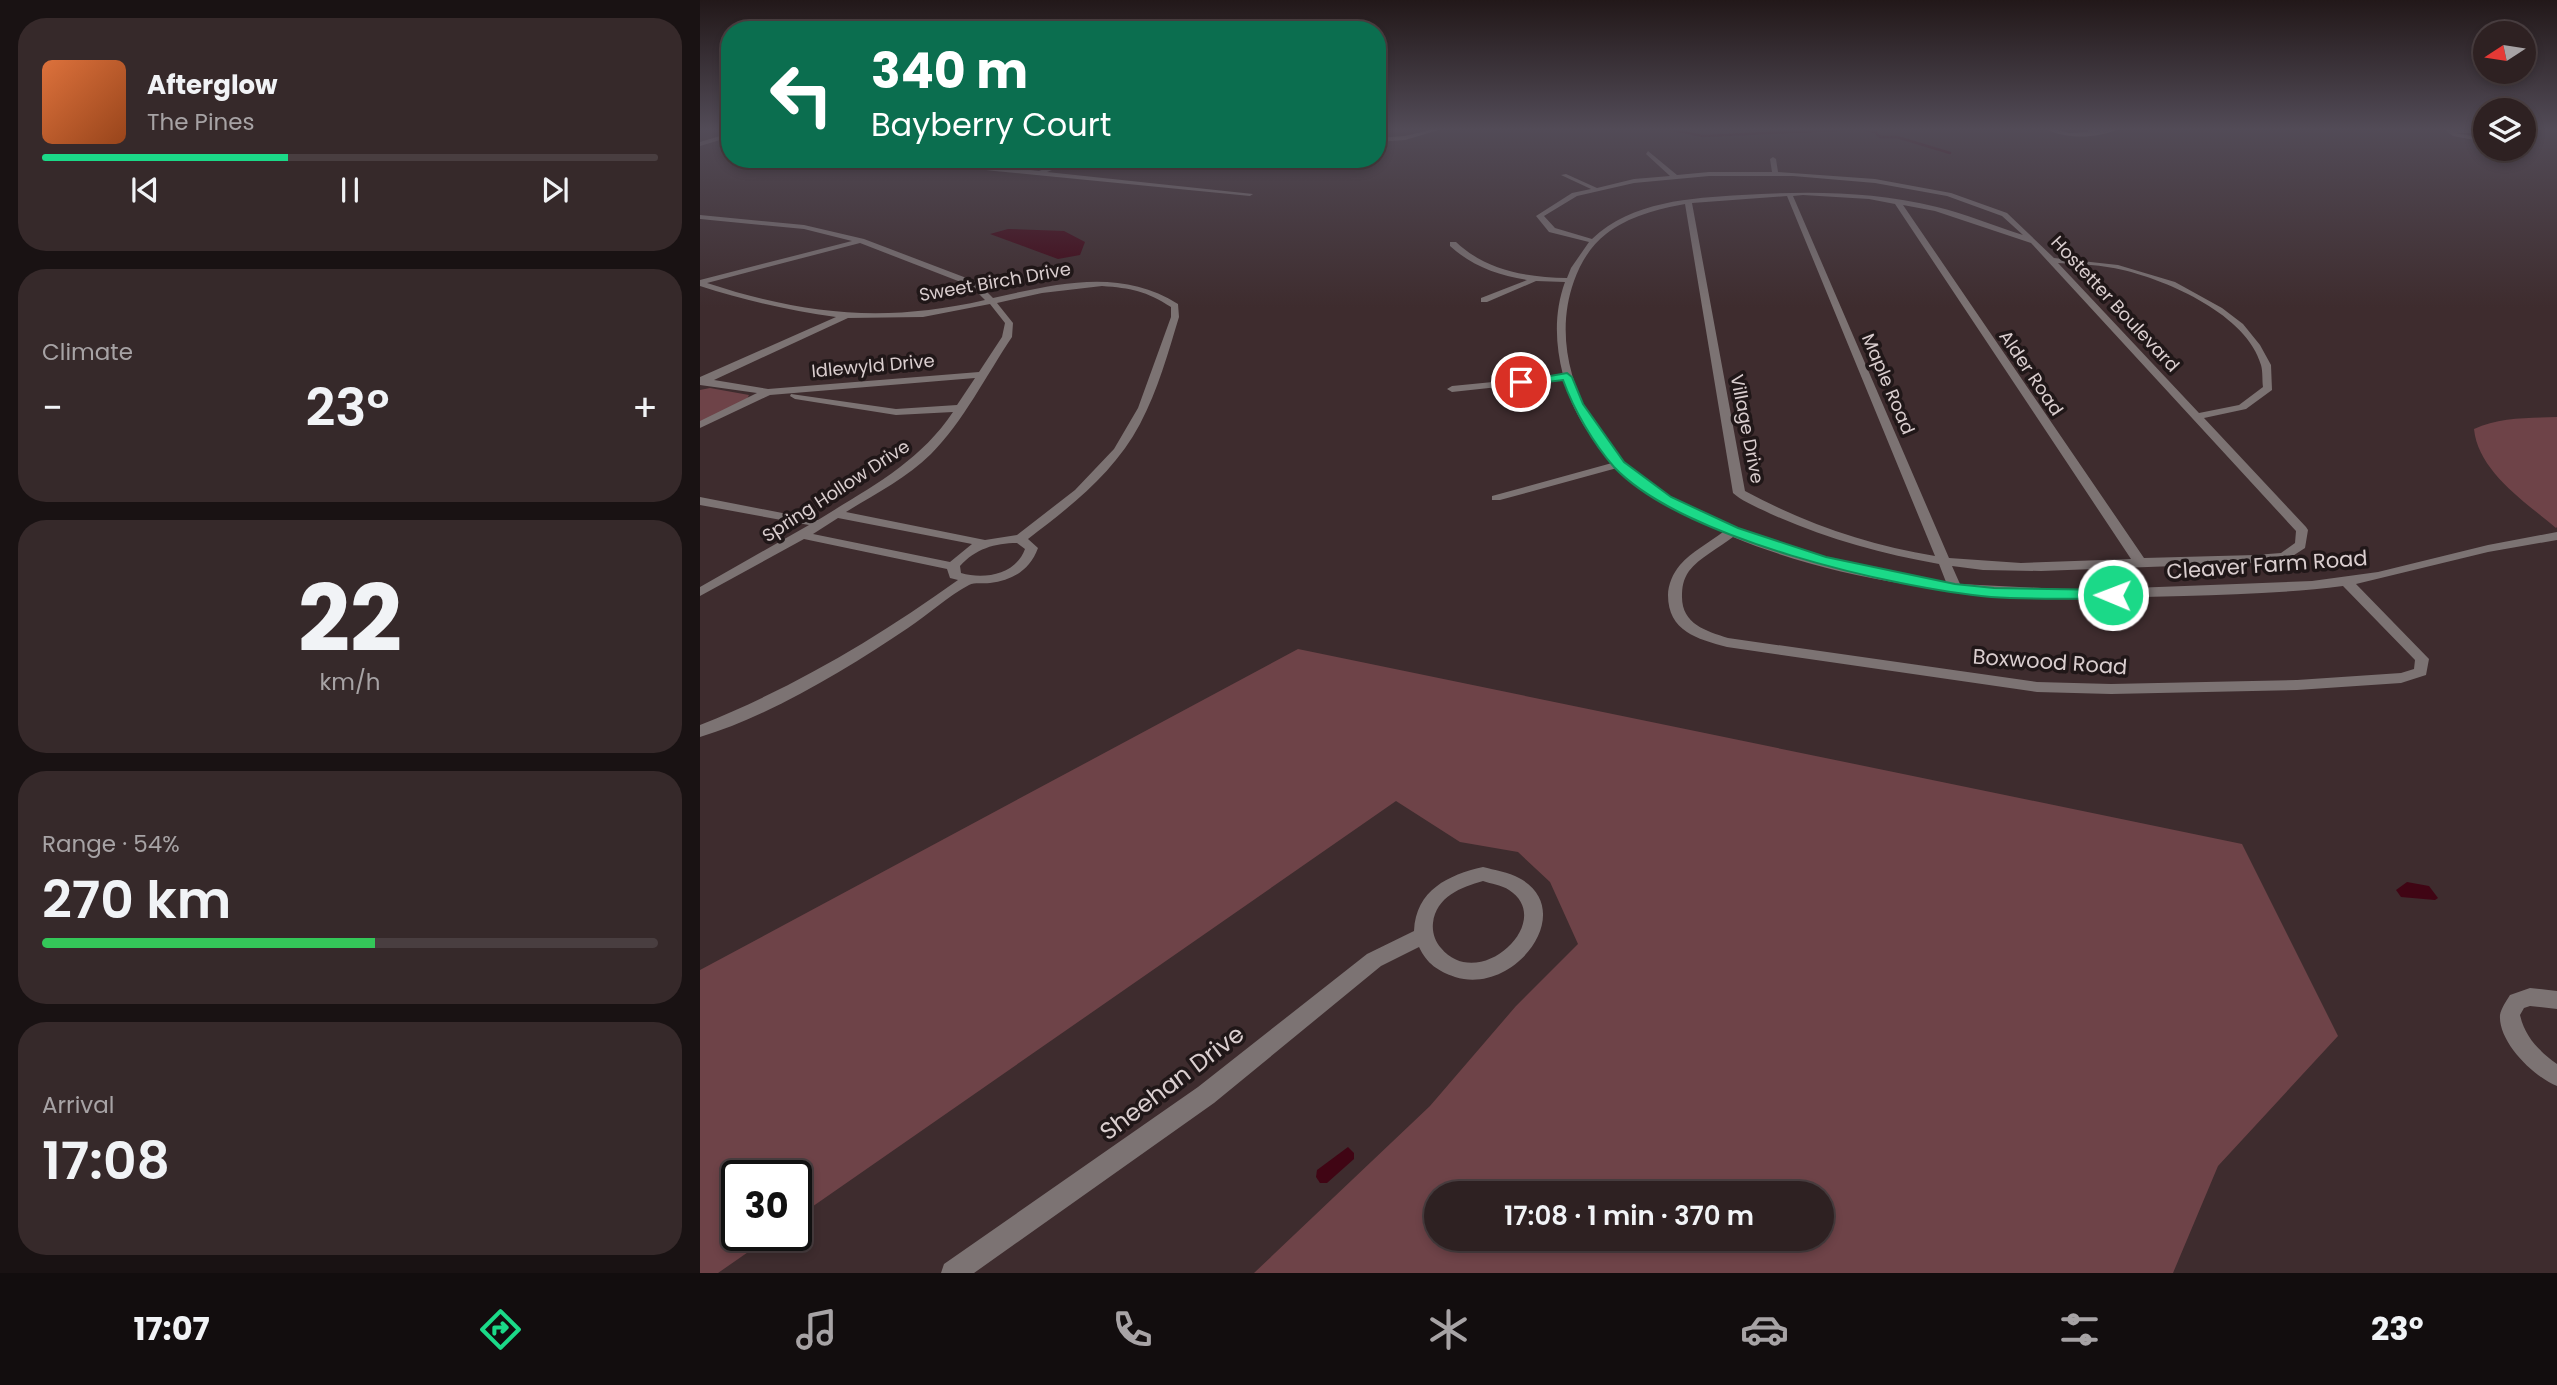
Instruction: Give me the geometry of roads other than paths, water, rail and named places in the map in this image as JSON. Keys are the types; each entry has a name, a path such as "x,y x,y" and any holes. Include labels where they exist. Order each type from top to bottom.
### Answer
{"street":[{"path":"1194,188 1250,194"},
{"path":"1593,188 1556,201 1541,216 1552,230 1593,242"},
{"path":"1919,188 1984,206 2023,227 2034,241"},
{"name":"Hostetter Boulevard","path":"1593,242 1637,215 1688,201 1789,193 1897,202 1952,214 2034,241 2198,416"},
{"name":"Maple Road","path":"1789,193 1955,588"},
{"name":"Village Drive","path":"1688,201 1739,493 1768,510 1813,527 1944,561"},
{"name":"Alder Road","path":"1897,202 2140,562"},
{"name":"Spring Hollow Drive","path":"700,217 804,226 861,241 974,284 993,301 1009,323 1007,337 928,451 905,470 820,524 700,592"},
{"path":"700,282 861,241"},
{"name":"Cleaver Farm Road","path":"1593,242 1570,280 1559,327 1567,377 1577,404 1619,464 1667,500 1733,531 1822,560 1955,588 1994,592 2113,595 2347,582 2470,552 2557,536"},
{"path":"1453,244 1461,253 1479,262 1533,280 1570,280"},
{"path":"2053,260 2110,265 2161,281 2204,300 2250,336 2266,360 2267,388 2242,407 2198,416"},
{"path":"1484,300 1533,280"},
{"name":"Sweet Birch Drive","path":"700,282 756,302 848,315 905,317 1057,288 1107,285 1151,291 1175,306 1175,317 1144,405 1128,437 1105,466 1067,504 1020,539"},
{"path":"701,381 848,315"},
{"name":"Idlewyld Drive","path":"768,393 982,375"},
{"path":"1452,389 1567,377"},
{"name":"Idlewyld Drive","path":"701,381 895,412 960,408"},
{"path":"700,425 768,393"},
{"name":"Cleaver Farm Road","path":"2140,562 2284,556 2301,545 2302,530 2198,416"},
{"path":"1496,498 1619,464"},
{"path":"700,501 820,524"},
{"path":"836,514 985,544"},
{"name":"Boxwood Road","path":"1733,531 1685,567 1675,586 1675,606 1682,622 1703,635 1801,654 2037,687 2111,689 2297,685 2401,678 2421,673 2422,659 2347,582"},
{"path":"802,535 953,566"},
{"path":"1020,539 1032,548 1031,557 1020,567 984,580 967,580 956,575 953,566 960,556 985,544 1020,539"},
{"path":"1944,561 1982,566 2042,567 2140,562"},
{"path":"700,731 736,718 850,659 894,633 967,580"},
{"path":"1483,874 1503,877 1519,886 1531,901 1535,916 1532,933 1524,947 1500,965 1472,971 1448,967 1431,954 1422,936 1425,911 1439,892 1461,879 1483,874"},
{"name":"Sheehan Drive","path":"953,1273 1206,1095 1374,960 1422,936"},
{"path":"2557,1000 2530,997 2517,1002 2510,1013 2517,1039 2531,1056 2557,1076"}]}
